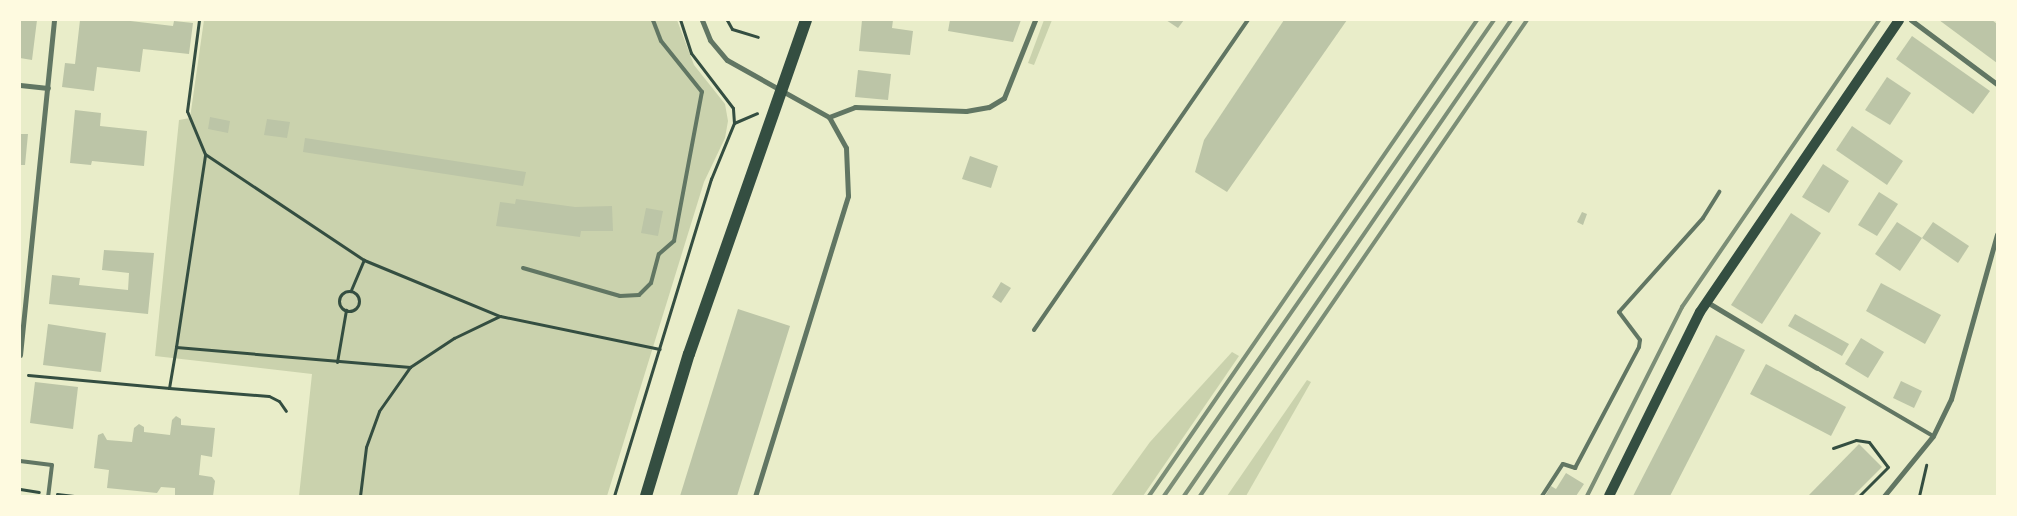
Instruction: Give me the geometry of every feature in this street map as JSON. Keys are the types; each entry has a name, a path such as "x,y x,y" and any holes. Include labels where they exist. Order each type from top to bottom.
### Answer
{"main road":[{"path":"646,496 689,354 806,20"},
{"path":"1609,496 1706,302 1899,20"}],"street":[{"path":"20,355 54,20"},
{"path":"702,20 710,40 727,60 782,89 829,117 846,148 848,196 755,496"},
{"path":"829,117 855,107 966,111 989,107 1004,98 1035,20"},
{"path":"1911,20 1997,84"},
{"path":"20,84 48,88"},
{"path":"1884,496 1933,436 1951,399 1997,234"},
{"path":"20,282 27,283"},
{"path":"1706,302 1817,368"}],"lane":[{"path":"523,268 620,296 639,295 651,284 659,254 674,241 702,92 661,41 653,20"},
{"path":"1034,330 1248,20"},
{"path":"1542,496 1563,464 1575,468 1639,347 1640,340 1619,312 1702,218 1719,192"},
{"path":"1817,368 1933,436"},
{"path":"20,461 52,465 48,496"}],"path":[{"path":"169,388 205,154 187,112 199,20"},
{"path":"614,496 711,179 734,123 734,108 691,53 680,20"},
{"path":"727,20 732,29 758,37"},
{"path":"205,154 364,260 500,316 660,349"},
{"path":"346,310 339,302 340,296 351,290 364,260"},
{"path":"346,310 359,304 358,296 351,290"},
{"path":"337,362 346,310"},
{"path":"360,496 369,434 392,389 410,367 454,338 500,316"},
{"path":"176,347 410,367"},
{"path":"28,375 269,396 279,400 286,411"},
{"path":"1833,448 1856,440 1869,442 1888,467 1859,496"}],"green space":[{"path":"204,20 677,20 694,65 725,104 728,121 725,138 704,182 607,496 299,496 312,374 155,356 179,120 190,118"},
{"path":"1044,20 1052,20 1034,65 1028,63"},
{"path":"1232,352 1239,356 1143,496 1111,496 1150,442"},
{"path":"1307,380 1311,382 1246,496 1227,496"}],"building":[{"path":"20,20 37,20 32,60 20,58"},
{"path":"80,20 122,20 173,26 174,21 193,23 189,54 143,49 140,72 97,67 94,91 62,87 65,63 75,64"},
{"path":"862,20 893,20 892,28 913,31 910,55 859,51"},
{"path":"950,20 1021,20 1013,42 948,31"},
{"path":"1166,20 1184,20 1178,28"},
{"path":"1284,20 1347,20 1227,192 1195,172 1204,140"},
{"path":"1939,20 1992,20 1997,24 1997,63"},
{"path":"1912,36 1990,91 1973,114 1896,59"},
{"path":"858,70 891,74 888,100 855,97"},
{"path":"1887,77 1911,93 1890,125 1865,110"},
{"path":"75,110 101,113 100,126 147,131 144,166 92,161 91,165 70,163"},
{"path":"210,117 230,121 228,133 208,129"},
{"path":"267,119 290,122 287,138 264,135"},
{"path":"1852,126 1903,161 1887,185 1836,150"},
{"path":"20,134 28,134 25,165 20,165"},
{"path":"305,138 526,172 523,186 303,152"},
{"path":"970,156 998,166 991,188 962,179"},
{"path":"1823,164 1849,181 1829,213 1802,197"},
{"path":"1879,192 1898,204 1877,236 1858,225"},
{"path":"516,199 575,207 612,206 613,231 581,231 580,237 496,226 500,202 515,204"},
{"path":"646,208 663,211 658,236 641,233"},
{"path":"1582,212 1587,214 1583,225 1577,222"},
{"path":"1791,213 1821,233 1762,324 1731,305"},
{"path":"1897,222 1922,238 1900,271 1875,254"},
{"path":"1933,222 1969,246 1958,263 1922,238"},
{"path":"104,250 154,253 148,314 49,304 52,275 80,278 79,285 128,290 129,273 102,270"},
{"path":"1001,282 1011,288 1001,303 992,297"},
{"path":"1881,283 1941,315 1925,344 1866,311"},
{"path":"738,309 790,326 737,496 680,496"},
{"path":"1795,314 1849,344 1842,356 1788,326"},
{"path":"48,324 106,333 101,372 43,365"},
{"path":"1716,335 1745,350 1670,496 1633,496"},
{"path":"1861,338 1884,352 1868,378 1845,364"},
{"path":"1766,364 1846,407 1831,436 1750,394"},
{"path":"1901,381 1922,391 1914,408 1893,398"},
{"path":"35,382 78,387 73,429 30,423"},
{"path":"176,416 181,419 181,425 215,428 212,457 201,455 199,475 212,477 215,481 213,496 175,496 175,488 161,487 157,493 107,488 109,470 94,468 98,435 103,433 107,440 132,442 134,428 139,424 144,427 144,432 170,435 172,420"},
{"path":"1859,444 1882,467 1853,496 1808,496"},
{"path":"1566,473 1584,484 1576,496 1545,496 1551,486 1556,489"}],"railway":[{"path":"1149,496 1477,20"},
{"path":"1164,496 1494,20"},
{"path":"1184,496 1511,20"},
{"path":"1200,496 1527,20"},
{"path":"1587,496 1682,307 1879,20"}]}
